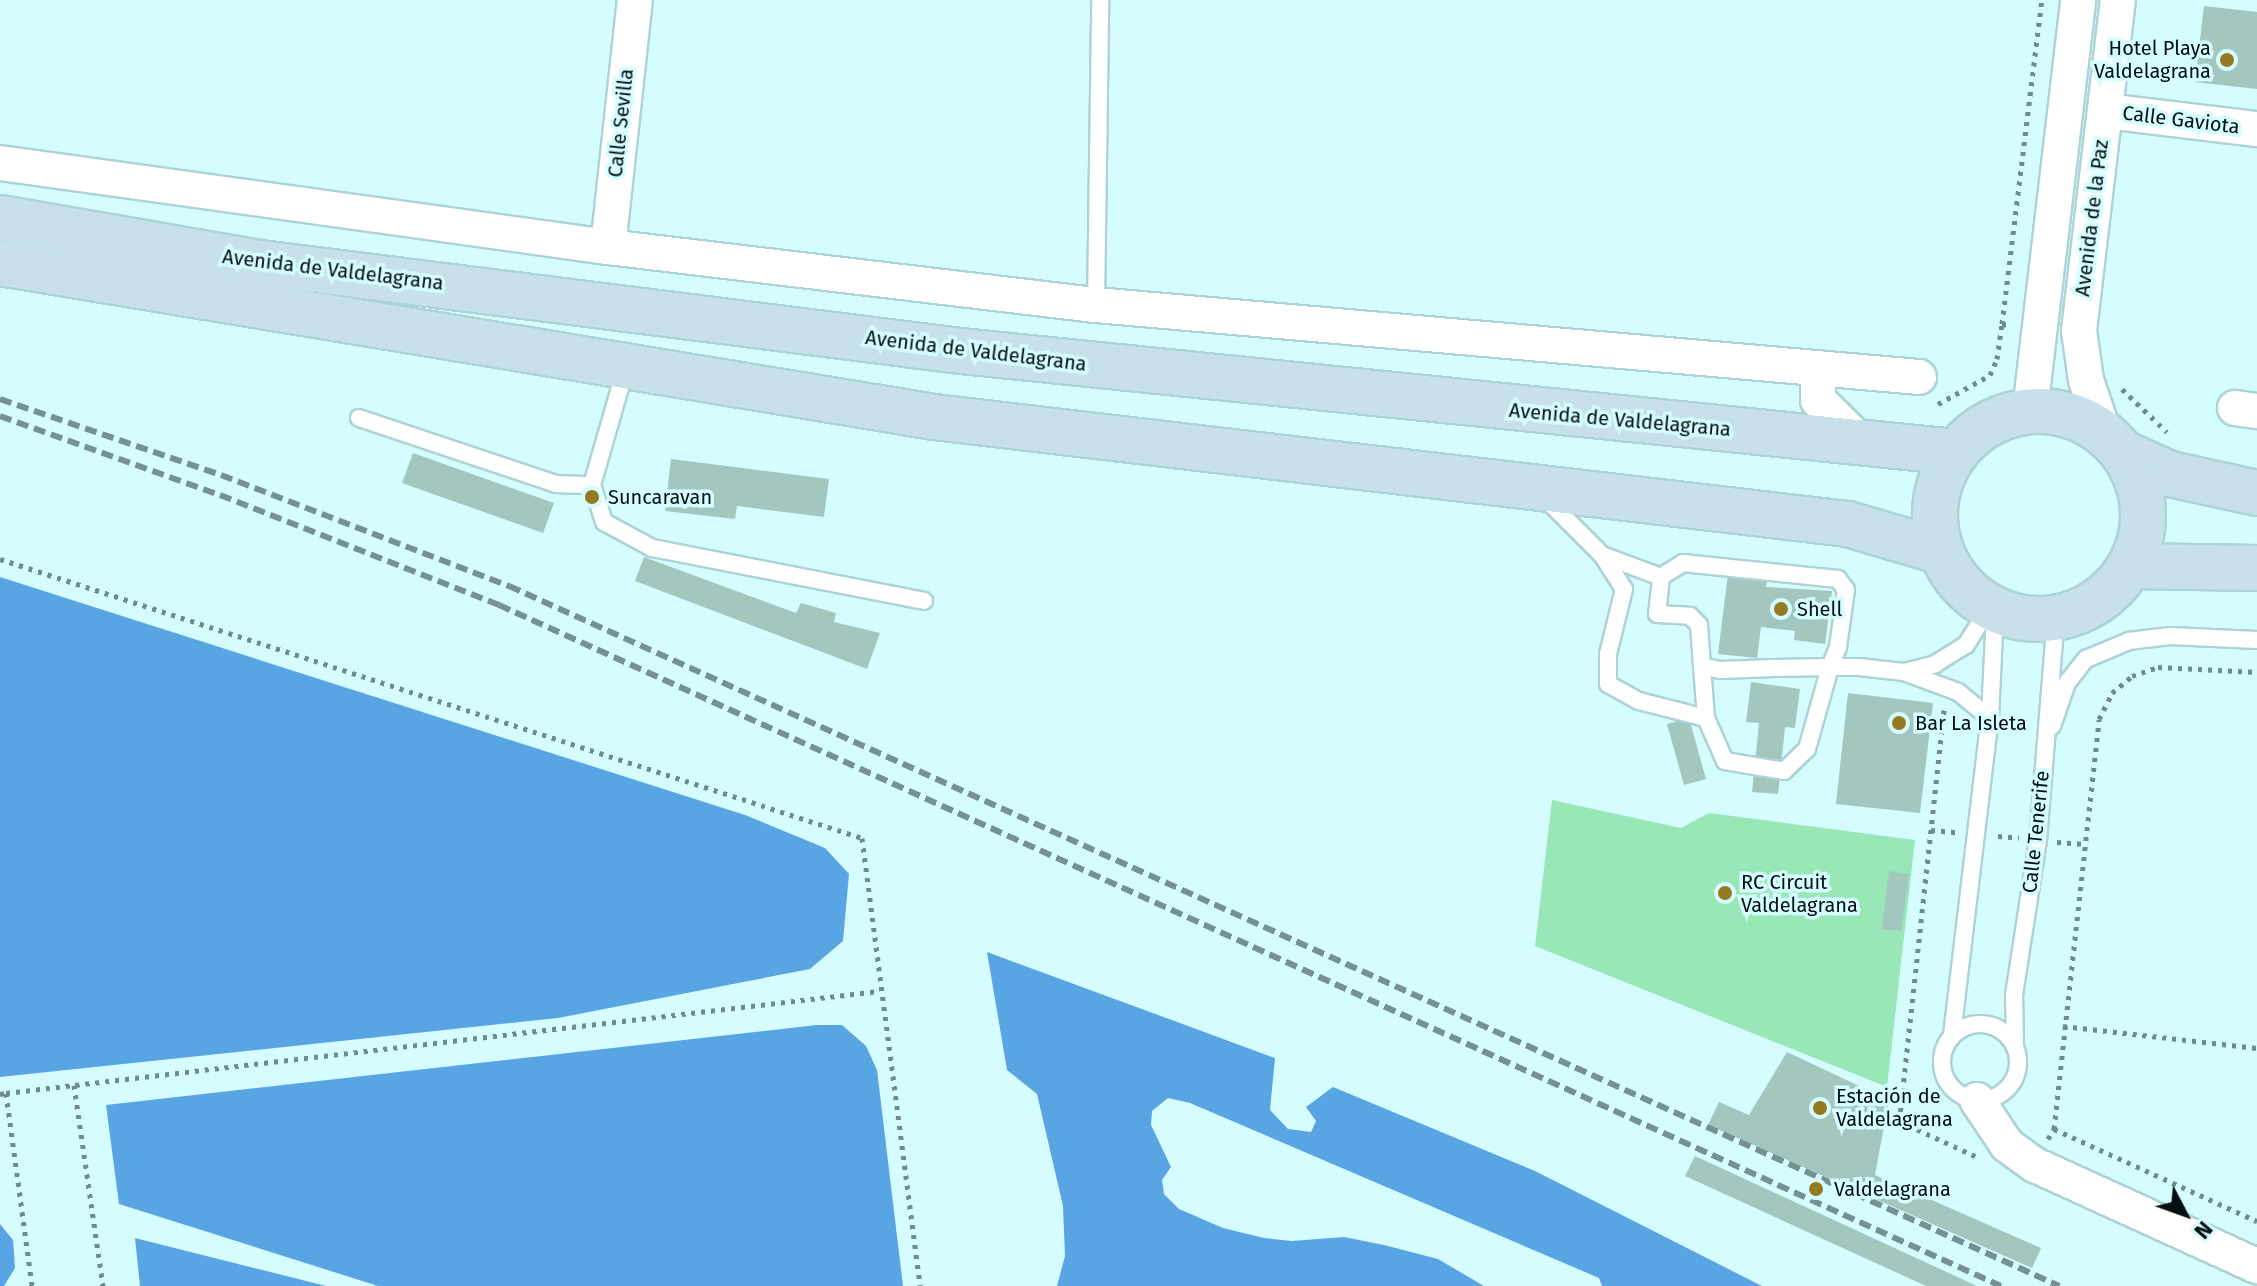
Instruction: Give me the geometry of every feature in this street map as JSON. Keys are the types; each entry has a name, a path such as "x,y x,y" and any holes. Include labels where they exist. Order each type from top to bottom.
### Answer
{"main road":[{"name":"Avenida de Valdelagrana","path":"0,218 261,263 961,351 1500,409 1955,452"},
{"path":"0,263 934,417 1848,524 1940,551"},
{"path":"2113,443 2136,477 2143,507 2141,537 2130,566 2111,590 2086,609 2056,618 2025,619 1992,609 1963,587 1940,551 1934,517 1939,483 1955,452 1996,420 2030,411 2079,419 2113,443 2170,474 2257,493"},
{"path":"2130,566 2257,568"}],"street":[{"name":"Calle Sevilla","path":"608,247 635,0"},
{"name":"Avenida de la Paz","path":"2030,411 2078,0"},
{"name":"Avenida de la Paz","path":"2113,443 2086,380 2079,331 2118,0"},
{"name":"Calle Gaviota","path":"2105,111 2257,129"},
{"path":"0,163 608,247 1096,305 1919,377"},
{"path":"1818,368 1818,400 1860,441"},
{"path":"1977,1100 2007,1145 2035,1165 2257,1266"}],"lane":[{"path":"1096,305 1100,0"},
{"path":"626,367 592,485 604,522 652,548 924,601"},
{"path":"359,418 556,484 592,485"},
{"path":"1537,490 1602,555 1624,589 1608,654 1608,684 1639,701 1706,718"},
{"path":"1602,555 1661,577"},
{"path":"1683,563 1838,579 1846,590 1838,647 1807,749 1784,771 1725,761 1706,718 1699,625 1690,616 1657,614 1661,577 1683,563"},
{"path":"1904,672 1935,664 1966,645 1992,609"},
{"path":"1952,1035 1974,1023 1999,1028 2015,1045 2019,1063 2014,1079 2005,1091 1977,1100 1954,1091 1942,1070 1952,1035 1978,834 1990,718 1992,609"},
{"name":"Calle Tenerife","path":"2015,1045 2014,995 2038,840 2056,618"},
{"path":"2044,746 2067,683 2086,659 2129,641 2170,636 2257,640"},
{"path":"1702,666 1720,670 1830,667 1904,672 1958,692 1990,718"}],"path":[{"path":"2002,324 2042,0"},
{"path":"0,559 862,838 879,991 920,1286"},
{"path":"2035,1165 2054,1129 2099,719 2112,693 2132,676 2158,667 2257,672"},
{"path":"1931,830 2084,844"},
{"path":"32,1286 3,1093 879,991"},
{"path":"2063,1026 2257,1048"},
{"path":"74,1085 103,1286"},
{"path":"2054,1129 2257,1221"}],"green space":[{"name":"RC Circuit Valdelagrana","path":"1552,800 1681,828 1709,813 1915,840 1887,1087 1535,946"}],"water":[{"path":"0,577 745,815 825,848 849,874 843,941 810,969 558,1018 0,1077"},
{"path":"987,952 1275,1058 1270,1110 1288,1129 1311,1132 1316,1121 1306,1107 1333,1087 1535,1171 1762,1286 1602,1286 1599,1278 1190,1103 1168,1098 1152,1111 1151,1125 1171,1167 1162,1180 1164,1194 1179,1209 1223,1228 1264,1238 1292,1241 1344,1237 1384,1245 1438,1259 1484,1286 1057,1286 1065,1256 1063,1206 1037,1094 1007,1070"},
{"path":"817,1025 842,1025 866,1046 877,1070 903,1286 378,1286 119,1204 106,1105"},
{"path":"0,1224 13,1240 15,1268 4,1286 0,1286"},
{"path":"135,1238 326,1286 140,1286"}],"building":[{"name":"Hotel Playa Valdelagrana","path":"2204,6 2257,12 2257,89 2195,82"},
{"path":"413,453 554,503 543,533 402,483"},
{"path":"671,459 829,479 824,517 737,506 735,519 665,511"},
{"path":"644,557 796,613 801,603 836,613 834,622 880,633 867,669 635,581"},
{"path":"1730,558 1769,563 1766,587 1832,591 1825,644 1794,640 1795,631 1761,627 1757,658 1718,654"},
{"path":"1751,682 1800,689 1795,728 1785,727 1778,794 1752,792 1759,723 1746,722"},
{"path":"1848,693 1933,703 1920,813 1836,804"},
{"path":"1689,718 1706,779 1684,785 1667,724"},
{"path":"1889,871 1909,874 1901,931 1882,929"},
{"path":"1787,1052 1889,1100 1875,1175 2041,1248 2032,1268 1708,1125 1719,1102 1749,1115"},
{"path":"1695,1156 1977,1286 1926,1286 1685,1176"}],"railway":[{"path":"0,399 221,475 509,586 2059,1286"},
{"path":"0,416 220,495 499,605 2001,1286"}],"place":[{"name":"Hotel Playa Valdelagrana","path":"2227,60"},
{"name":"Suncaravan","path":"592,497"},
{"name":"Shell","path":"1781,609"},
{"name":"Bar La Isleta","path":"1899,723"},
{"name":"RC Circuit Valdelagrana","path":"1725,893"},
{"name":"Estación de Valdelagrana","path":"1820,1108"},
{"name":"Valdelagrana","path":"1816,1189"}]}
